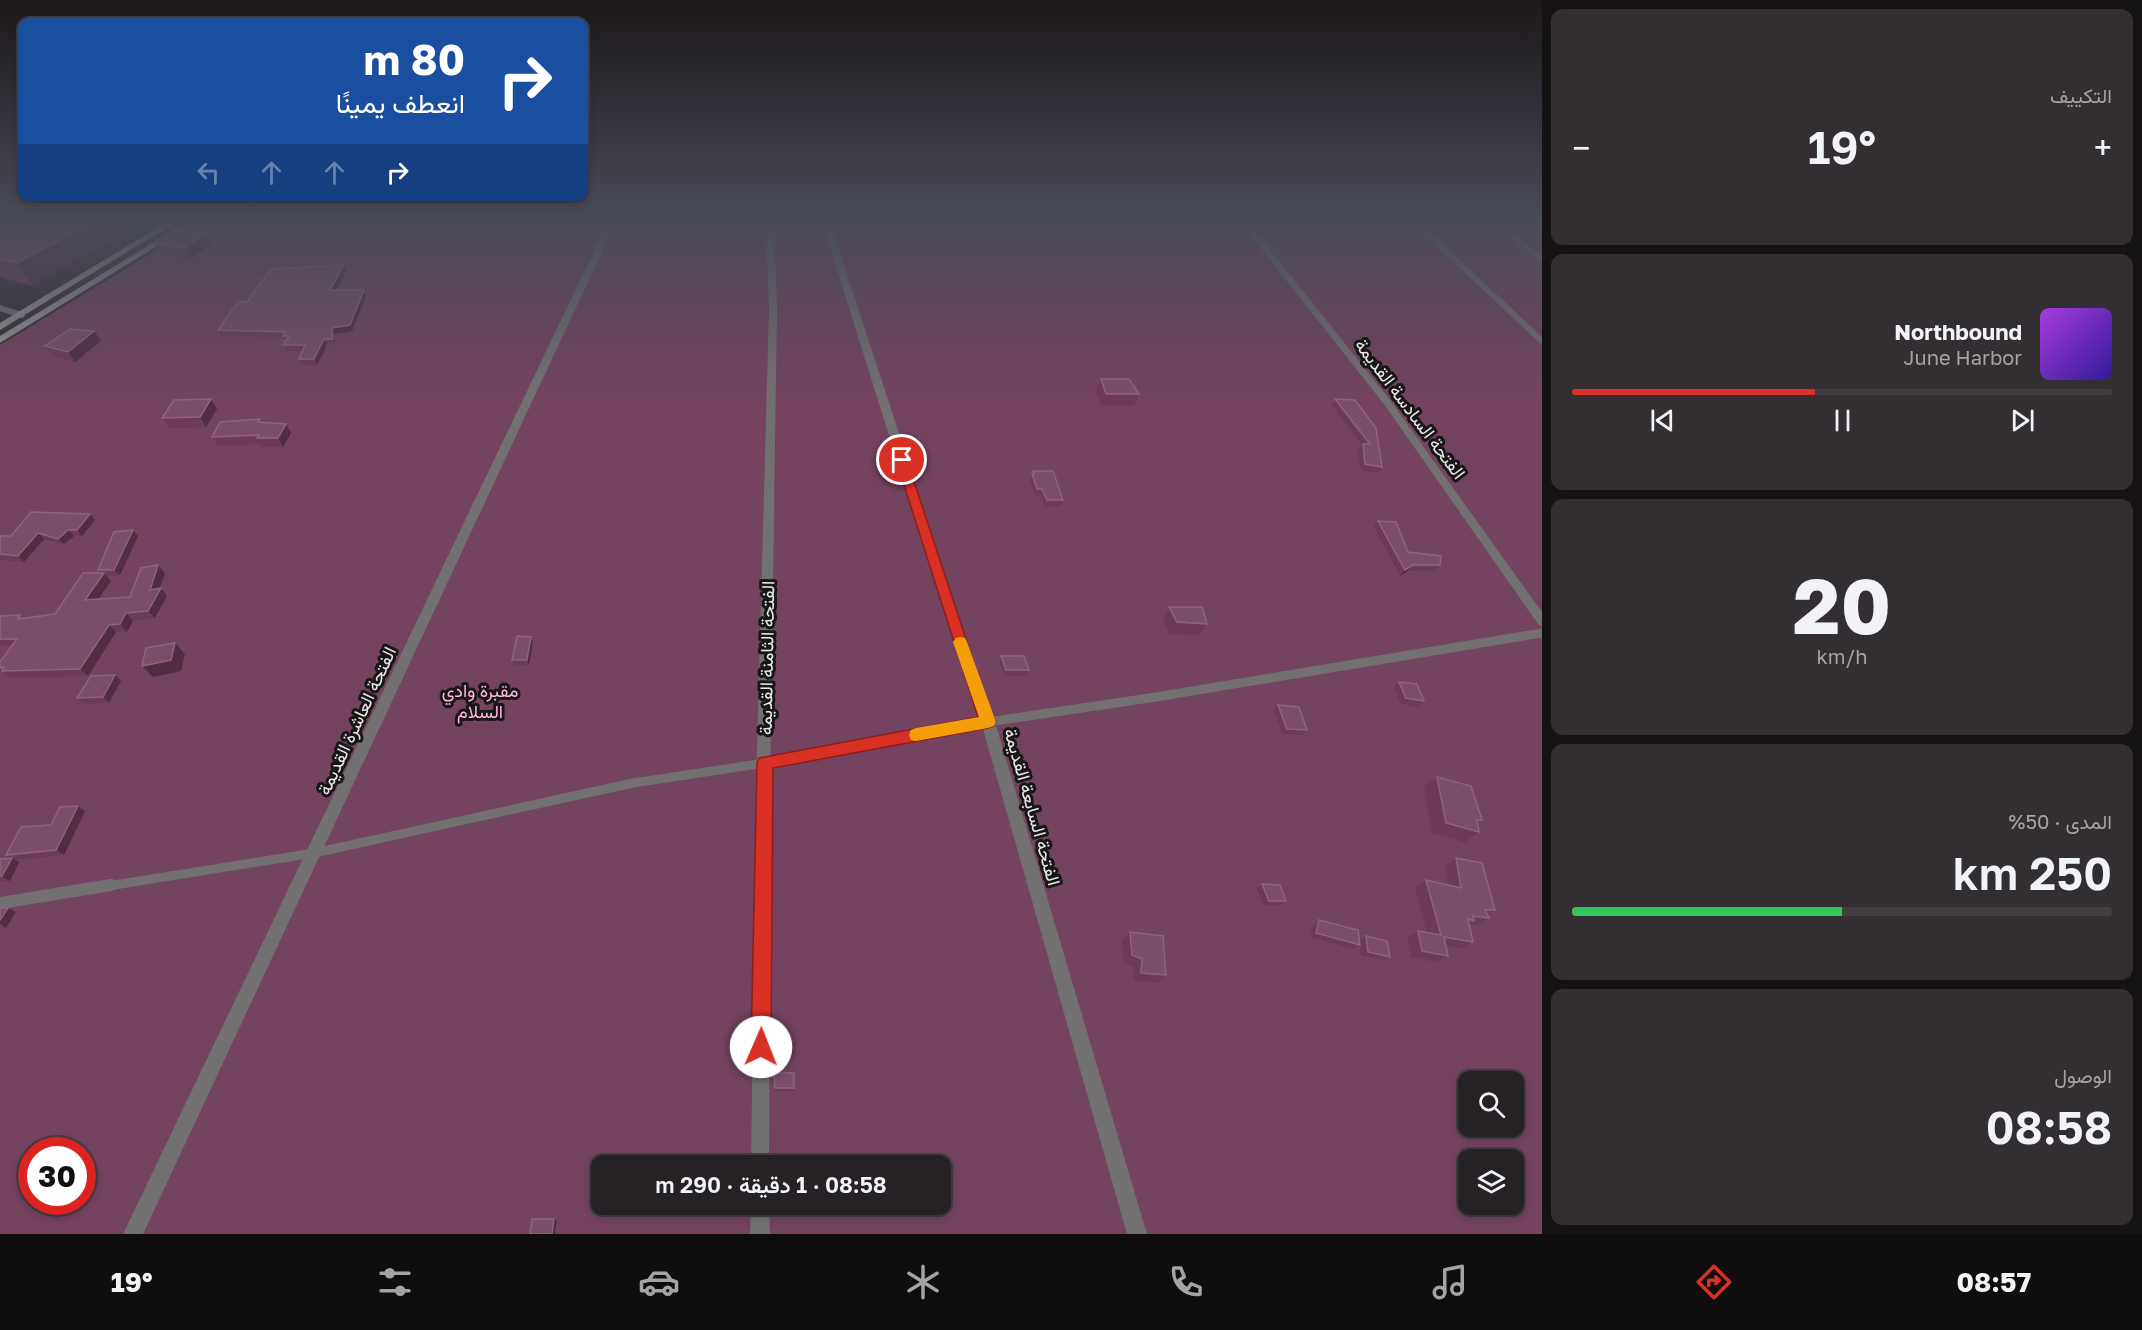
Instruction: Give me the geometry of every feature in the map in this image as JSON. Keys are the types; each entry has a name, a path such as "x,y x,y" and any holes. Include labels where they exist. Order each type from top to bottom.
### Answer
{"main road":[{"path":"0,327 79,280"},
{"path":"0,340 98,280"}],"street":[{"name":"الفتحة العاشرة القديمة","path":"133,1234 585,280"},
{"name":"الفتحة الثامنة القديمة","path":"760,1155 772,280"},
{"name":"الفتحة السابعة القديمة","path":"844,280 988,722 1137,1234"},
{"name":"الفتحة السادسة القديمة","path":"1290,280 1387,402 1542,621"},
{"path":"760,1215 760,1234"}],"lane":[{"path":"1477,280 1542,340"},
{"path":"0,308 22,315"},
{"path":"0,903 314,853 633,783 765,763 988,722 1156,697 1542,633"}],"green space":[{"name":"مقبرة وادي السلام","path":"108,280 1542,280 1542,1234 0,1234 0,345"}],"building":[{"path":"263,280 336,280 330,290 364,290 350,325 332,328 333,339 324,339 314,359 299,359 305,345 283,345 289,336 283,336 285,332 218,330 238,302 247,302"},
{"path":"70,329 94,331 68,352 45,346"},
{"path":"1101,379 1129,379 1139,394 1106,394"},
{"path":"211,399 200,417 162,418 174,400"},
{"path":"1335,399 1355,400 1376,428 1382,467 1365,464 1363,444 1370,444"},
{"path":"260,419 258,422 286,424 278,438 257,438 259,435 212,437 220,422"},
{"path":"1033,471 1053,471 1063,500 1047,500 1042,489 1037,489"},
{"path":"31,512 90,514 77,530 68,530 58,539 38,533 18,556 0,554 0,536 11,536"},
{"path":"1378,521 1396,522 1408,552 1441,556 1440,565 1413,565 1405,570"},
{"path":"133,530 114,570 98,570 114,532"},
{"path":"158,565 150,590 161,588 148,611 126,613 120,624 109,625 80,669 2,671 4,667 0,668 0,662 17,639 0,639 0,616 20,615 18,619 55,614 83,573 104,573 85,600 130,597 141,568"},
{"path":"1169,607 1202,607 1207,624 1177,622"},
{"path":"517,636 531,637 527,660 512,660"},
{"path":"175,643 171,660 142,666 146,648"},
{"path":"1001,656 1024,656 1029,670 1006,670"},
{"path":"115,675 103,697 77,698 91,676"},
{"path":"1399,682 1417,684 1424,701 1406,698"},
{"path":"1278,705 1299,707 1307,730 1287,729"},
{"path":"1437,777 1471,786 1482,820 1477,820 1479,832 1446,823"},
{"path":"78,806 56,850 6,855 21,827 51,825 60,807"},
{"path":"12,858 2,876 0,876 0,859"},
{"path":"1456,858 1482,863 1495,910 1485,910 1489,918 1473,916 1474,921 1468,919 1473,942 1444,937 1448,956 1422,951 1418,931 1441,935 1426,880 1461,888"},
{"path":"1262,884 1280,885 1286,901 1269,901"},
{"path":"0,908 8,908 0,920"},
{"path":"1319,920 1358,930 1360,945 1316,933"},
{"path":"1130,932 1163,936 1166,975 1141,973 1142,959 1132,955"},
{"path":"1366,936 1387,941 1390,957 1368,952"},
{"path":"774,1073 794,1073 794,1088 775,1088"},
{"path":"532,1219 554,1219 552,1234 530,1234"}],"slow traffic":[{"path":"916,735 988,722 960,642"}],"route":[{"path":"761,1047 765,763 988,722 902,460"}]}
